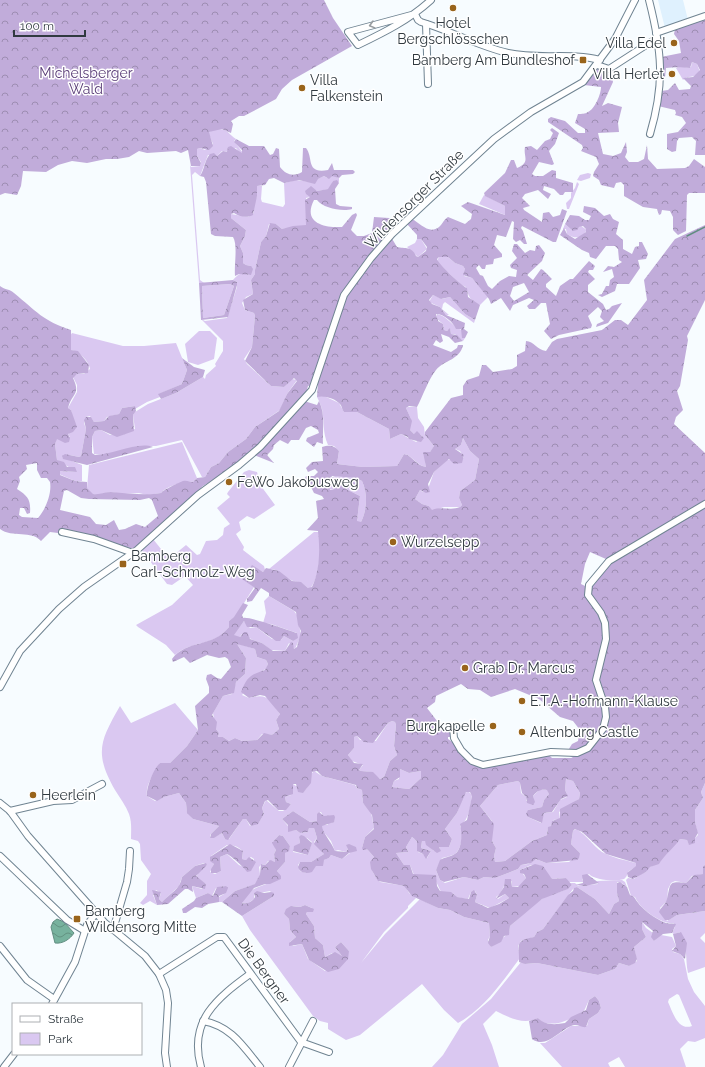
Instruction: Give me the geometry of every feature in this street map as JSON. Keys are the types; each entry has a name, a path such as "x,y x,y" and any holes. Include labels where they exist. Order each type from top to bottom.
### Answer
{"street":[{"path":"415,14 348,32 358,45 392,29 415,14 430,0"},
{"name":"Wildensorger Straße","path":"0,688 20,651 44,623 84,587 134,553 198,495 250,457 312,390 344,295 388,237 494,139 531,112 578,86 588,77 622,27 635,0"},
{"path":"649,0 661,62 660,89 650,134"},
{"path":"415,14 418,20 426,24 461,36 475,43 509,53 527,56 576,57 598,63 608,69 657,36 705,16"},
{"path":"426,24 428,84"},
{"path":"453,726 454,738 461,750 472,761 483,766 551,752 577,753 588,748 603,729 606,718 605,708 596,680 604,648 605,623 601,614 588,595 589,585 609,561 705,504"},
{"path":"62,532 94,540 134,553"},
{"path":"10,811 53,801 72,800 102,784"},
{"path":"0,803 10,811 28,836 96,913 113,930 145,956 159,974 166,990 168,1002 165,1053 167,1067"},
{"path":"113,930 127,882 130,851"},
{"path":"0,856 67,920 85,931"},
{"path":"0,946 27,980 53,1002 75,962 85,931 96,913"},
{"name":"Die Bergner","path":"159,974 220,936 224,937 301,1042"},
{"path":"201,1067 198,1056 198,1041 203,1021 217,999 250,974"},
{"path":"203,1021 214,1024 233,1035 260,1067"},
{"path":"289,1067 301,1042 314,1021"},
{"path":"301,1042 329,1052"},
{"path":"4,1067 13,1055"}],"shaded area":[{"path":"658,0 683,0 688,20 665,28"}],"green space":[{"name":"Michelsberger Wald","path":"0,0 324,0 333,18 352,46 292,80 282,89 276,99 244,116 239,116 231,121 233,124 231,133 222,129 209,132 213,146 209,150 200,148 197,149 197,156 201,163 200,166 191,166 188,150 181,153 176,151 147,153 139,151 129,157 117,159 106,159 87,163 72,161 58,165 46,172 23,171 21,186 17,195 5,193 0,195"},
{"path":"705,18 705,155 695,155 696,141 692,137 679,138 677,141 676,151 672,152 667,149 667,134 678,132 686,123 682,117 675,115 675,110 658,106 661,91 668,90 675,83 679,90 690,89 691,86 683,78 693,77 700,70 697,64 692,62 690,68 666,68 665,77 662,78 661,57 681,53 679,41 674,34 675,29"},
{"path":"692,62 697,64 700,72 695,76 683,80 676,68 681,66 688,68 691,67"},
{"path":"595,69 607,72 611,76 613,82 602,106 608,103 622,107 618,123 619,132 598,133 603,154 613,156 621,153 626,142 627,152 625,157 629,162 638,162 644,159 647,145 648,159 657,169 685,168 689,166 694,159 705,167 705,193 689,193 687,195 686,231 678,235 673,230 673,217 670,211 662,210 661,214 659,215 657,209 643,207 624,196 624,185 621,182 616,183 614,188 601,185 599,180 593,176 599,164 596,157 581,151 583,148 582,145 548,122 548,119 551,117 565,121 578,133 585,133 585,129 575,123 578,114 583,114 591,110 599,97 601,87 584,85"},
{"path":"552,128 559,133 555,144 549,151 554,164 552,165 539,162 532,174 535,176 543,176 552,170 556,171 556,178 573,183 573,192 565,192 563,195 560,195 554,189 544,186 543,190 551,194 548,199 538,190 525,194 522,198 530,206 523,208 524,210 542,222 543,213 549,212 553,217 560,215 562,209 567,211 556,242 553,242 522,226 521,228 527,244 524,244 520,240 516,242 513,239 514,222 512,221 506,237 497,235 494,245 502,254 502,257 494,259 493,264 486,265 485,269 482,269 479,265 476,268 480,275 483,276 488,286 492,289 500,281 509,276 516,277 517,270 511,268 510,265 517,258 512,251 514,244 517,244 525,253 530,250 535,251 536,246 539,245 545,253 542,261 527,275 533,280 541,269 543,270 552,279 546,284 546,287 556,296 560,286 570,279 573,279 589,261 595,266 593,270 589,270 588,272 595,279 588,285 588,292 603,304 606,310 612,306 622,303 608,323 596,327 597,324 604,321 600,317 602,311 598,307 588,316 592,325 591,328 559,335 551,339 544,331 550,324 546,303 541,303 535,309 529,309 527,306 534,300 529,298 513,305 510,311 501,298 491,304 489,299 472,278 463,275 465,269 463,266 455,263 448,257 439,257 437,259 438,262 467,288 468,297 480,305 475,320 465,314 450,297 441,299 433,295 429,300 432,304 440,307 446,315 465,323 464,329 468,332 465,338 462,338 461,329 456,329 448,319 442,315 436,314 438,321 443,324 444,330 447,331 450,328 451,334 457,335 463,341 455,343 449,337 441,334 443,341 440,343 436,340 433,345 451,352 457,348 458,345 463,345 459,354 439,367 433,374 417,407 409,406 406,408 412,421 410,430 414,434 417,431 424,438 421,442 409,439 401,434 390,439 389,429 357,412 344,412 340,404 332,399 322,396 317,397 318,383 308,386 304,401 317,405 319,401 323,418 323,444 317,442 314,447 306,441 307,438 319,433 318,430 311,426 306,428 299,440 291,440 288,444 280,440 274,445 273,449 267,455 274,463 254,455 203,486 172,517 160,525 134,549 61,529 58,533 50,532 41,541 32,536 5,532 0,529 0,286 12,292 46,319 61,327 71,330 71,350 78,351 89,365 88,373 77,374 73,378 76,391 68,408 71,410 77,427 73,432 68,434 70,438 69,442 65,443 57,439 55,444 57,460 64,462 67,467 75,467 77,472 60,471 60,475 75,481 87,482 87,488 93,494 111,492 142,494 161,493 183,481 193,482 197,478 205,477 211,467 219,463 228,452 246,439 255,427 279,411 287,394 297,381 294,378 284,387 271,386 245,361 252,347 255,316 254,313 245,310 243,300 253,294 251,280 255,274 261,242 266,236 270,223 276,224 282,229 306,225 305,200 310,197 305,191 311,186 317,191 328,189 333,181 337,180 339,183 335,189 336,204 340,206 352,207 352,209 333,209 317,200 314,200 311,208 313,219 323,225 342,227 352,215 356,213 357,215 351,230 357,236 364,236 372,233 374,217 389,218 398,222 391,237 397,247 408,248 418,257 426,251 427,247 421,239 417,239 417,235 407,224 412,219 425,228 432,230 439,227 448,217 465,224 471,219 472,214 461,206 468,202 505,215 505,206 485,196 484,193 505,173 511,160 514,160 517,168 524,164 526,159 525,147 531,146 537,150 545,141 550,139 553,133 550,130","holes":["524,283 529,292 514,301 510,296 513,287","37,463 37,470 41,478 47,478 50,482 48,501 38,518 22,517 19,515 20,508 24,508 27,514 30,513 28,499 17,489 20,481 19,477 27,469 26,465","67,490 81,498 89,499 140,500 149,498 152,500 158,516 145,527 136,524 119,530 114,520 106,525 96,524 90,517 60,510 64,491"]},
{"path":"223,129 236,139 234,141 243,153 240,153 236,148 228,149 228,152 222,151 217,156 208,155 200,176 195,172 192,175 200,280 204,283 199,283 190,165 191,167 200,166 201,162 197,156 197,149 200,148 205,150 213,144 208,132"},
{"path":"236,139 249,146 264,146 270,155 273,154 276,148 279,149 280,167 285,172 293,175 302,172 303,148 306,148 311,164 316,170 328,170 332,163 334,170 353,170 355,172 353,174 342,175 339,178 332,176 329,179 324,176 318,179 315,184 299,180 284,183 274,178 269,179 265,185 257,186 257,196 253,215 244,217 234,213 231,214 231,218 246,230 240,246 243,253 243,263 251,266 253,269 251,275 239,274 235,276 236,250 233,237 215,236 211,234 206,182 204,177 200,176 210,154 214,153 217,156 223,151 227,152 228,147 231,146 242,153 242,150 234,142"},
{"path":"588,173 591,174 590,178 581,181 577,180 580,175"},
{"path":"333,175 339,178 339,182 333,181 330,189 317,191 310,187 308,190 310,197 306,198 306,226 282,229 276,224 269,224 266,236 261,242 255,274 251,280 253,294 246,297 242,303 245,310 254,313 255,316 252,347 244,359 247,364 271,386 284,387 292,379 297,380 287,394 280,410 255,427 246,439 228,452 219,463 211,467 205,477 202,477 182,440 103,455 94,454 92,437 95,431 101,430 110,435 135,429 133,415 135,412 148,404 176,393 203,377 205,379 206,375 216,366 215,364 223,351 223,341 201,319 205,321 227,318 237,287 237,282 233,280 240,274 250,275 251,266 243,263 243,253 240,246 246,230 231,218 231,214 248,217 254,213 254,202 257,196 256,186 262,186 262,202 283,207 285,204 284,183 296,180 311,182 324,176 327,178"},
{"path":"577,182 579,184 569,209 567,209 566,203 571,198 571,193"},
{"path":"484,195 505,206 505,215 479,204"},
{"path":"584,206 595,208 604,216 610,214 613,219 619,222 616,234 623,240 623,249 632,254 635,247 639,246 639,242 642,242 648,254 646,259 638,260 640,268 629,284 617,284 615,291 602,297 598,295 602,294 606,286 609,286 610,280 614,277 612,269 603,272 608,266 614,267 622,262 619,260 618,249 615,246 606,246 596,259 590,257 589,253 560,235 564,228 567,234 575,239 586,232 586,229 583,226 573,231 565,224 570,215 579,216 585,220 589,220 591,216 583,212"},
{"path":"565,224 572,230 581,226 587,230 580,237 573,237 567,234 566,229 563,229"},
{"path":"705,225 705,300 687,336 688,340 680,386 677,391 683,410 676,417 674,424 705,453 705,783 701,792 703,798 695,810 695,822 698,833 695,838 695,843 689,845 687,840 680,839 659,864 650,867 646,872 633,879 628,877 627,873 636,866 636,863 606,854 582,832 575,829 573,831 571,844 580,853 577,860 546,863 536,859 531,863 521,865 518,869 495,878 484,877 478,880 464,877 444,882 440,880 436,870 440,860 453,855 459,850 461,836 460,824 467,820 472,796 470,792 466,792 457,813 445,829 452,839 449,847 439,847 441,851 437,853 426,845 425,841 422,841 421,848 431,851 426,859 423,854 417,851 417,841 412,837 406,847 408,852 396,853 404,865 410,865 413,874 436,875 437,886 440,891 451,892 457,897 469,899 471,892 474,890 477,895 475,902 488,908 509,898 505,894 496,899 504,887 505,879 511,879 512,887 518,887 526,878 524,874 520,873 520,870 535,864 543,866 552,879 566,878 572,885 568,889 542,899 510,926 509,935 504,936 501,942 491,947 488,943 490,936 489,923 464,917 450,910 438,908 412,896 404,886 378,881 371,869 370,862 374,857 367,849 363,850 362,848 365,837 374,829 372,815 363,803 362,790 357,788 356,785 322,776 317,771 312,772 311,783 303,793 298,792 296,784 293,784 293,794 285,797 286,802 291,804 286,810 278,810 268,800 265,801 262,808 264,814 258,824 251,826 246,819 243,819 228,840 225,839 222,833 214,838 210,838 211,834 219,826 193,819 187,813 186,803 179,793 164,797 157,801 147,796 150,779 157,766 160,763 170,763 187,746 198,730 195,706 209,693 209,687 206,679 207,675 211,674 221,679 231,667 228,659 225,657 219,658 207,655 190,663 184,657 173,662 172,659 178,653 223,634 229,627 229,621 234,617 243,603 248,605 242,615 243,618 260,621 297,633 298,638 293,641 284,636 280,641 276,641 256,627 247,627 244,621 234,635 240,637 244,632 247,632 250,639 262,643 273,651 285,651 291,642 293,643 294,649 297,647 301,631 298,625 296,612 269,596 269,593 261,588 252,601 247,602 247,599 255,588 242,579 252,565 263,572 266,568 279,571 292,581 301,582 308,588 312,587 318,567 319,538 318,531 307,530 318,518 316,501 324,499 322,496 314,493 311,487 306,485 304,481 306,476 314,476 318,472 315,469 308,472 306,468 312,462 323,461 322,447 331,446 339,451 337,464 363,467 397,466 404,454 426,467 423,452 430,452 434,446 425,435 425,432 451,398 463,395 463,386 467,380 479,376 482,365 486,365 493,372 512,369 517,366 517,355 525,351 526,341 531,342 540,349 546,351 552,342 557,339 602,330 615,320 621,320 628,325 647,300 644,280 675,239","holes":["463,438 470,451 479,459 475,480 460,491 459,498 462,505 460,507 453,509 439,508 432,510 429,506 422,504 415,499 420,490 426,493 430,492 428,484 434,472 449,459 454,464 462,463 464,455 455,449 461,445","332,476 356,478 362,481 366,502 365,512 361,522 357,521 360,496 346,489 347,487 356,489 357,485 352,481 343,481 338,483 333,490 330,490 328,483","590,552 606,559 585,586 581,584 585,564","237,644 255,649 257,657 266,660 268,664 265,670 250,677 245,683 241,692 249,698 260,695 265,696 280,714 276,720 279,729 272,735 264,733 257,740 242,741 235,738 229,741 223,737 218,737 219,733 216,729 217,722 212,715 223,696 234,693 236,682 245,674 246,658","461,684 468,689 480,690 491,697 515,689 539,699 560,717 573,721 580,730 578,741 572,744 567,752 568,755 573,758 552,758 549,755 486,767 459,750 454,743 448,739 448,737 451,737 451,733 444,730 427,708 435,702 436,696","392,721 395,722 394,746 397,755 390,761 384,777 380,779 373,772 359,770 363,764 354,763 348,755 354,748 354,737 357,736 364,742 373,743 388,723","400,769 409,773 421,771 421,778 409,789 392,787 394,781 400,777","566,779 573,781 580,793 579,799 560,809 560,818 552,821 551,826 548,827 547,835 532,841 505,861 495,862 494,856 496,848 492,841 494,824 480,806 498,785 518,781 520,783 522,793 526,797 527,803 533,805 535,802 533,796 534,794 541,790 547,790 549,794 544,800 542,807 528,810 526,814 528,817 542,823 544,813 552,812 561,799 568,796 565,790"]},
{"path":"417,239 421,239 427,249 418,257 407,247 415,243"},
{"path":"439,257 448,257 455,263 463,266 465,269 464,276 472,278 488,297 480,305 474,302 469,296 466,287 456,280 437,261"},
{"path":"233,280 237,282 228,317 201,320 199,283","holes":["230,284 234,286 224,315 203,318 202,286"]},
{"path":"230,284 234,286 224,315 203,318 202,286"},
{"path":"433,295 442,299 450,297 465,314 475,320 474,323 445,302 442,309 449,315 446,315 440,307 429,302"},
{"path":"437,314 441,315 462,330 465,338 463,341 455,334 451,334 450,329 447,331 444,330 443,324 437,319"},
{"path":"199,331 210,331 217,338 214,359 198,365 188,362 185,344"},
{"path":"72,333 123,346 176,343 187,370 182,384 159,394 160,397 135,409 135,406 122,408 119,414 107,417 104,421 94,422 90,416 86,417 84,423 86,429 81,456 70,455 62,457 82,465 82,481 75,481 59,474 60,471 77,472 57,460 55,444 56,439 70,437 68,434 76,428 71,410 68,408 77,392 77,385 73,377 77,374 84,374 90,369 88,363 83,357 77,352 71,350 70,336"},
{"path":"182,358 194,367 205,370 203,377 176,393 161,399 158,394 182,384 187,370"},
{"path":"322,395 339,403 344,412 357,412 389,429 390,439 401,434 416,442 423,437 420,434 414,434 409,429 411,419 406,408 417,407 418,418 424,427 425,435 434,446 427,458 426,467 404,454 397,466 363,467 337,464 339,451 334,446 328,445 325,436 321,404 317,397"},
{"path":"135,406 136,411 133,415 134,431 117,437 101,430 95,431 92,437 92,453 95,455 140,446 153,447 87,465 63,459 62,456 65,454 79,457 81,456 86,429 84,420 86,417 91,417 94,422 104,421 109,416 119,414 122,408"},
{"path":"463,438 470,451 479,459 475,480 460,491 459,498 462,505 460,507 444,507 432,511 429,506 422,504 415,499 420,490 423,492 429,486 434,472 447,460 462,459 464,457 460,451 455,449 461,445"},
{"path":"182,442 197,478 193,482 176,484 167,488 161,493 147,495 139,493 123,494 110,492 97,495 91,494 87,488 89,465"},
{"path":"249,470 257,472 261,486 275,505 254,519 247,516 239,522 241,530 236,534 244,547 243,550 264,566 265,570 263,572 259,570 250,584 254,587 236,616 229,621 229,627 223,633 217,638 188,647 175,655 166,645 136,625 172,605 193,585 185,576 172,585 167,584 141,549 153,539 169,559 186,545 197,555 200,554 206,541 217,540 223,535 224,528 230,524 217,508 230,497 227,494 228,492 244,472"},
{"path":"335,476 356,478 362,481 366,502 365,512 361,522 357,522 360,496 346,489 352,481 343,481 338,483 333,490 328,489 329,479"},
{"path":"314,532 319,532 319,562 314,583 310,589 291,580 278,571 269,569"},
{"path":"269,596 294,611 297,615 301,635 295,649 289,643 285,651 271,650 262,643 242,634 239,638 233,635 244,621 250,628 256,627 272,639 281,640 284,636 293,641 297,633 271,624 263,623 266,613 264,601"},
{"path":"237,644 255,649 257,657 266,660 268,664 266,669 262,671 242,695 249,698 260,696 268,698 280,714 276,720 279,729 272,735 262,734 257,740 242,741 235,738 229,741 223,737 218,737 219,733 216,729 213,713 223,696 232,694 236,682 245,674 246,658"},
{"path":"175,703 198,730 187,746 170,763 160,763 147,788 147,796 155,801 179,793 186,803 187,812 193,819 219,826 210,835 210,838 222,833 225,839 229,839 243,819 246,819 250,826 259,822 264,814 262,808 266,800 279,811 283,811 291,804 286,802 285,797 291,795 293,784 304,791 307,788 311,774 314,771 322,776 355,785 357,788 362,790 363,803 371,812 374,828 365,837 362,848 367,849 374,857 372,864 373,873 380,882 405,886 409,893 416,898 384,932 361,963 385,934 420,899 438,908 450,910 464,917 489,923 490,936 488,940 491,947 509,933 510,926 532,906 547,896 567,889 572,885 570,883 575,883 578,886 598,884 597,881 622,880 625,882 627,887 622,883 617,882 619,901 614,904 609,914 595,899 577,887 573,889 543,929 537,932 534,937 521,941 518,946 520,958 492,994 477,1010 458,1023 444,1010 422,984 360,1035 346,1040 328,1029 328,1023 320,1021 313,1016 250,930 242,916 274,896 270,891 254,894 254,899 247,904 242,903 245,896 250,892 275,879 279,874 277,871 285,862 285,853 290,846 283,836 279,835 273,842 276,850 274,854 275,862 268,861 265,865 262,864 259,867 260,874 256,884 235,891 222,902 219,902 219,897 224,894 226,886 216,888 212,896 208,893 196,898 192,886 202,889 206,884 196,878 199,871 207,865 204,863 195,866 182,877 179,886 162,902 159,899 161,893 156,890 153,895 157,905 150,901 143,905 140,903 147,895 147,881 151,874 141,860 140,844 138,841 131,839 131,823 129,814 108,777 102,756 104,738 120,706 131,723","holes":["293,811 310,822 317,821 318,813 321,812 328,825 322,825 322,830 331,841 335,851 338,850 346,852 350,845 352,846 350,853 342,859 331,855 329,858 306,873 300,871 298,865 300,862 311,862 324,854 314,842 317,838 314,828 309,828 308,832 300,833 296,830 288,831 288,826 282,819","299,837 307,838 312,842 308,855 293,852 294,847 300,843","229,845 240,848 243,852 242,859 246,860 251,857 254,859 252,869 247,871 246,868 239,865 227,854 220,857 221,871 215,874 210,872 214,864 211,856","305,905 312,908 312,912 307,912 306,914 314,926 315,938 323,945 325,957 332,953 342,956 335,947 341,942 349,951 325,971 308,959 302,944 293,946 290,942 296,937 290,930 289,919 284,914 293,906 300,907"]},
{"path":"392,721 395,722 396,725 394,746 397,755 390,761 384,777 380,779 371,772 359,770 363,765 352,761 348,755 354,748 354,737 357,736 360,740 376,741 388,723"},
{"path":"400,769 409,773 421,771 421,778 409,789 392,787 394,781 399,779"},
{"path":"566,779 573,781 580,793 579,799 559,812 560,819 553,820 551,826 548,828 547,835 532,841 505,861 495,862 494,856 496,848 492,841 492,821 480,806 498,785 518,781 520,783 521,793 526,797 526,801 534,801 533,796 539,790 548,790 549,794 544,800 542,807 528,810 528,817 541,823 544,813 553,812 560,800 567,797 565,790"},
{"path":"705,783 705,865 703,866 703,874 692,876 686,883 675,881 671,883 668,889 667,901 660,908 667,921 677,915 705,911 705,933 700,938 705,943 705,967 688,973 683,936 680,932 674,934 672,933 675,927 674,923 657,919 646,911 635,897 631,896 626,880 628,878 634,879 646,872 648,868 660,862 680,839 687,840 689,844 698,835 695,822 695,810 703,798 701,792"},
{"path":"468,791 472,795 471,804 468,816 460,826 462,837 459,849 455,854 442,858 436,870 440,880 445,883 464,877 478,880 484,877 495,878 518,869 521,865 528,864 536,859 546,863 569,862 580,853 571,844 573,831 576,829 602,852 636,863 637,866 629,871 624,879 620,880 600,879 589,874 582,879 583,882 568,882 566,878 552,879 539,865 531,865 520,870 526,878 520,886 512,887 512,881 505,884 500,894 496,897 498,899 505,894 509,898 490,908 475,902 477,895 475,891 471,892 468,899 455,897 454,894 441,892 433,875 414,875 410,865 404,865 396,853 408,852 406,847 412,837 417,841 418,852 427,858 431,851 421,848 422,841 425,841 434,851 440,849 439,847 449,847 452,839 445,829 457,813 464,794"},
{"path":"293,811 310,822 317,821 317,814 319,812 324,816 334,815 334,822 322,826 335,851 346,852 348,849 346,845 349,844 356,847 357,851 349,853 342,859 331,855 329,858 324,860 323,866 316,866 312,872 302,872 298,867 300,862 311,862 324,854 314,844 317,838 314,828 309,828 308,832 300,833 296,830 288,832 288,825 282,819"},
{"path":"279,835 283,836 290,846 289,851 285,853 285,862 277,871 281,876 281,879 270,884 265,884 254,888 242,903 248,903 251,901 255,897 254,893 257,891 264,893 271,892 274,893 274,896 242,916 222,902 235,891 255,884 260,874 261,864 265,865 270,860 275,862 274,854 276,850 272,843"},
{"path":"301,835 312,843 308,855 293,851 294,846 300,843 299,837"},
{"path":"230,844 243,851 242,859 246,860 249,857 256,862 251,871 247,872 238,862 227,854 220,857 221,871 211,873 211,869 214,864 210,861 210,857"},
{"path":"206,863 207,865 196,876 206,884 205,889 192,886 193,892 185,889 168,904 157,905 152,890 161,892 159,899 162,902 177,888 182,877 195,866"},
{"path":"705,865 705,911 677,915 669,920 665,920 659,912 666,901 671,884 676,882 686,883 694,875 703,874 703,866"},
{"path":"587,874 599,883 585,886 575,885 583,883 582,875"},
{"path":"620,882 627,887 630,895 634,897 648,913 666,923 676,924 672,933 663,934 654,941 651,937 653,931 642,922 642,929 646,937 634,947 637,959 635,963 629,966 619,963 615,969 598,975 537,963 525,964 519,962 520,942 534,937 537,932 543,929 574,888 577,887 595,899 609,914 614,904 619,901 617,883"},
{"path":"226,886 228,888 226,893 219,896 219,902 208,904 202,908 195,907 186,913 183,913 182,909 196,898 208,893 213,896 217,887"},
{"path":"305,905 314,909 313,912 307,912 306,914 314,926 315,938 323,945 325,957 335,952 342,956 335,947 341,942 349,951 348,959 339,969 328,972 309,960 302,944 289,946 289,943 296,937 290,930 289,919 284,914 286,909 291,906 300,907"},
{"path":"642,922 646,928 653,933 654,941 661,935 672,937 676,946 672,949 673,952 680,954 684,959 688,979 694,992 705,1006 705,1038 695,1042 688,1041 680,1049 686,1067 625,1067 619,1057 608,1063 610,1067 562,1067 540,1043 545,1043 571,1026 587,1026 589,1019 598,1013 601,1008 599,1001 595,996 589,1000 584,1011 569,1019 554,1024 542,1022 538,1018 528,1021 517,1020 496,1011 483,1024 499,1067 432,1067 443,1055 462,1024 491,999 521,962 526,964 537,963 598,975 615,969 619,963 629,966 637,961 634,947 646,937 642,929","holes":["677,994 679,995 692,1026 687,1027 680,1024 674,1016 668,1002 669,999"]},
{"path":"681,932 687,943 685,959 680,954 672,951 676,946 673,934"},
{"path":"595,996 599,1001 601,1008 598,1013 589,1019 586,1027 573,1025 547,1041 537,1042 532,1039 529,1021 538,1018 550,1024 565,1023 571,1017 586,1010 589,1000"}],"water":[{"path":"57,919 64,922 74,933 66,941 61,943 55,943 51,927 53,922"}],"waterway":[{"path":"687,236 705,227"}],"place":[{"name":"Hotel Bergschlösschen","path":"453,8"},
{"name":"Villa Edel","path":"674,43"},
{"name":"Bamberg Am Bundleshof","path":"583,60"},
{"name":"Villa Herlet","path":"672,74"},
{"name":"Villa Falkenstein","path":"302,88"},
{"name":"FeWo Jakobusweg","path":"229,482"},
{"name":"Wurzelsepp","path":"393,542"},
{"name":"Bamberg Carl-Schmolz-Weg","path":"123,564"},
{"name":"Grab Dr. Marcus","path":"465,668"},
{"name":"E.T.A.-Hofmann-Klause","path":"522,701"},
{"name":"Burgkapelle","path":"493,726"},
{"name":"Altenburg Castle","path":"522,732"},
{"name":"Heerlein","path":"33,795"},
{"name":"Bamberg Wildensorg Mitte","path":"77,919"}]}
